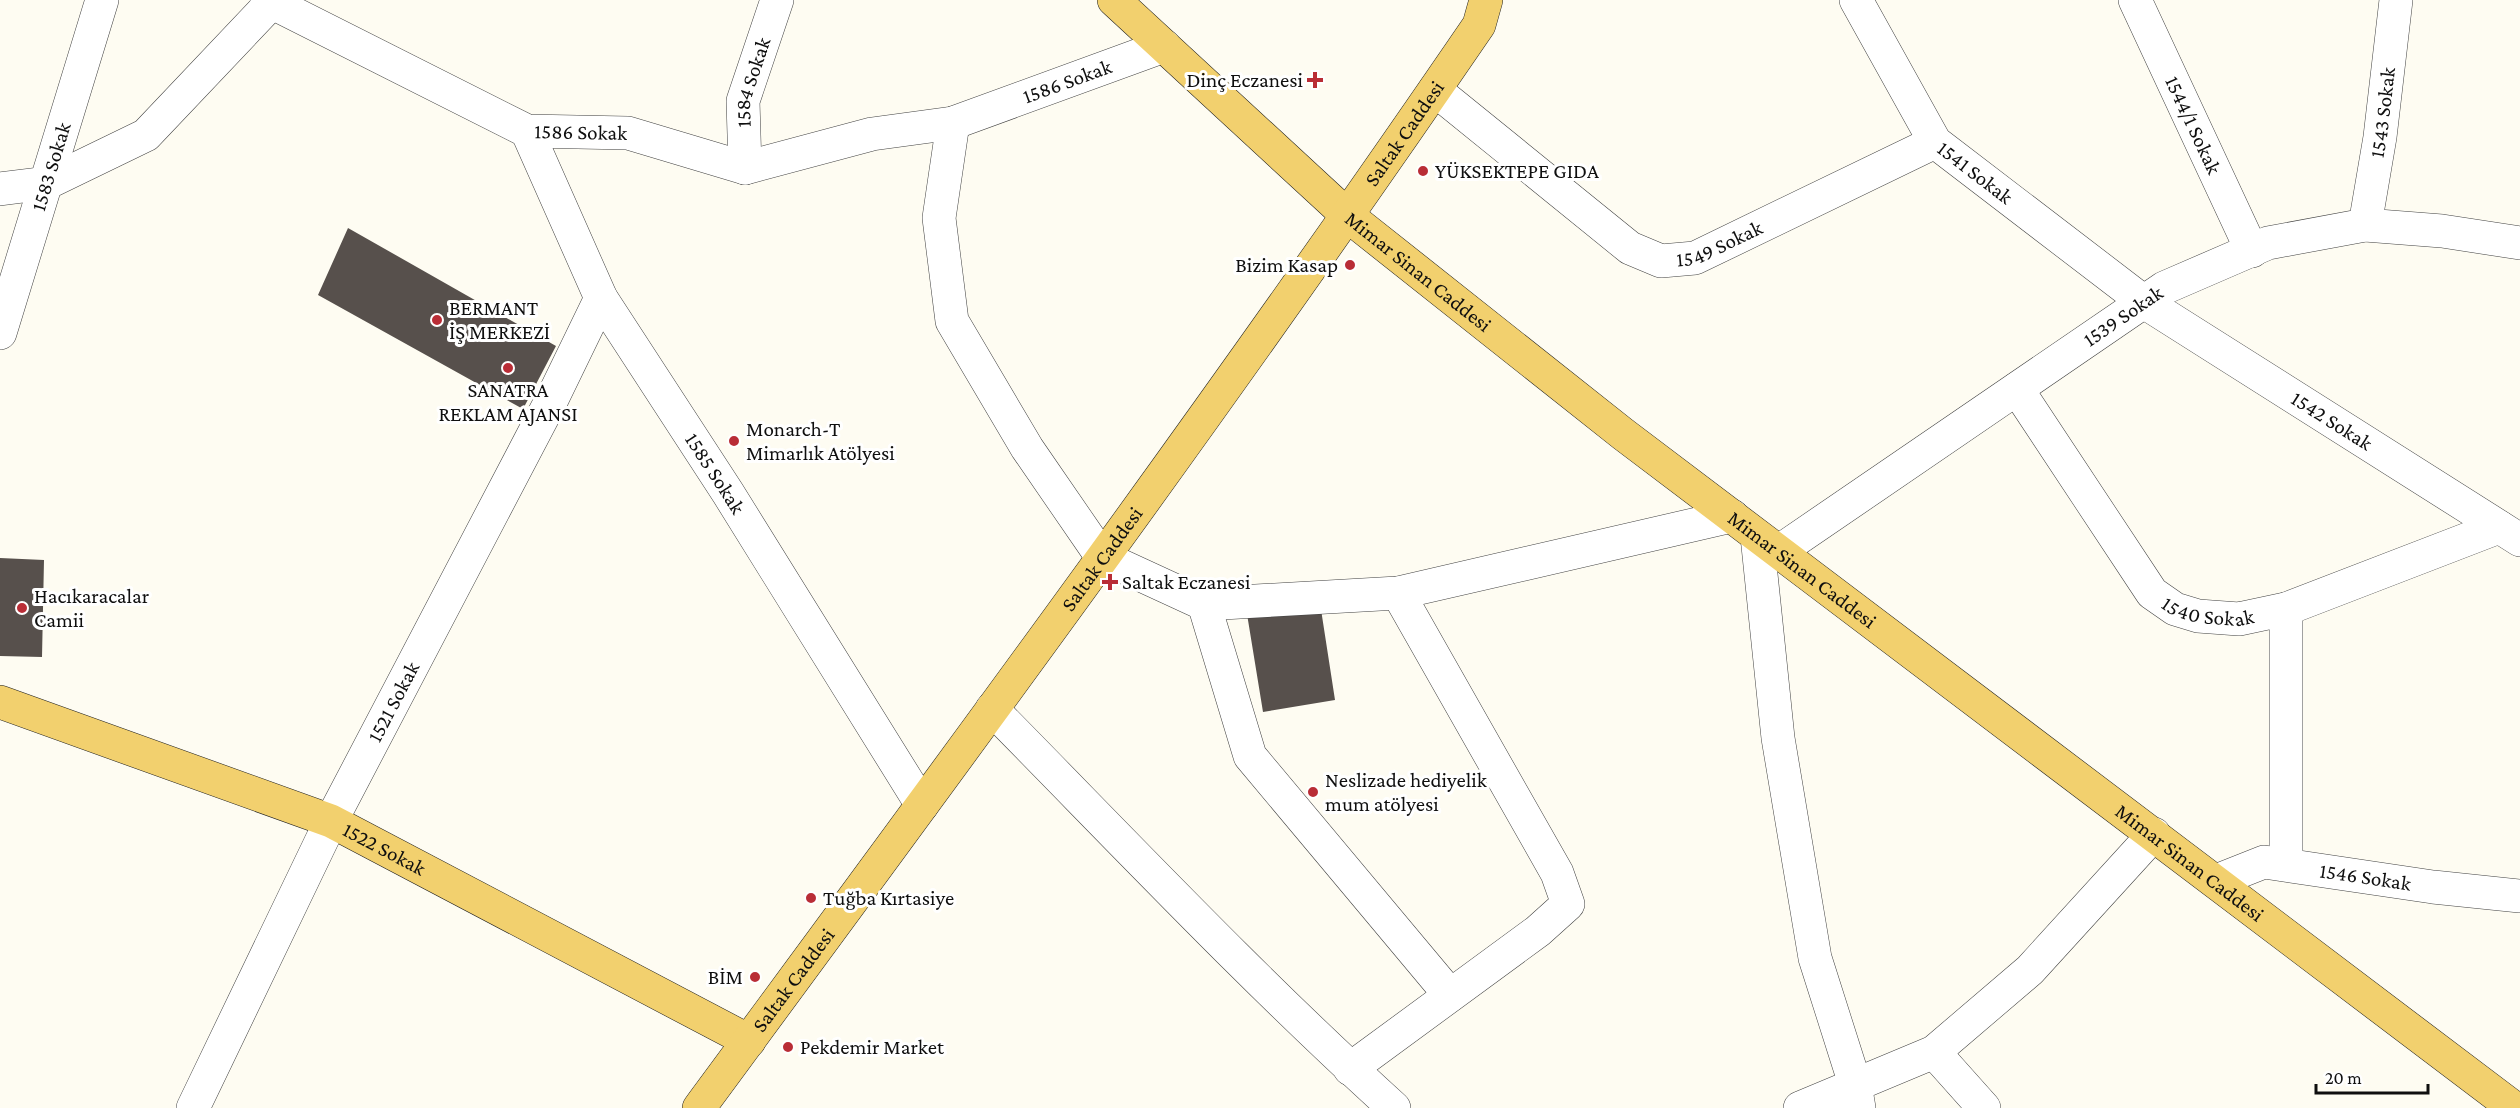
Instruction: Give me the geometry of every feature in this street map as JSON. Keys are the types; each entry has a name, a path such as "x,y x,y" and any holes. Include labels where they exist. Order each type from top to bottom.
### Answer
{"main road":[{"name":"Mimar Sinan Caddesi","path":"1114,0 1348,216 1614,427 2514,1108"},
{"name":"Saltak Caddesi","path":"699,1108 922,806 1348,216 1479,25 1486,0"},
{"name":"1522 Sokak","path":"0,702 331,821 749,1041"}],"street":[{"name":"1583 Sokak","path":"0,333 102,0"},
{"name":"1584 Sokak","path":"745,168 742,102 777,0"},
{"name":"1541 Sokak","path":"1856,0 1935,142 2144,302"},
{"name":"1544/1 Sokak","path":"2135,0 2252,250"},
{"name":"1543 Sokak","path":"2365,225 2380,137 2396,0"},
{"name":"1586 Sokak","path":"0,189 47,183 146,135 271,1 527,131 628,133 745,168 872,134 953,123 1164,46"},
{"name":"1549 Sokak","path":"1435,90 1630,248 1661,261 1695,258 1935,142"},
{"path":"953,123 939,218 952,321 1027,448 1102,556 1204,604 1398,593 1756,535 1778,738 1815,958 1857,1096"},
{"name":"1585 Sokak","path":"527,131 601,298 728,493 922,806"},
{"name":"1539 Sokak","path":"1756,535 2017,389 2164,288 2268,243 2365,225 2442,231 2520,243"},
{"name":"1521 Sokak","path":"193,1108 331,821 552,399 601,298"},
{"name":"1542 Sokak","path":"2144,302 2509,533"},
{"name":"1540 Sokak","path":"2017,389 2152,593 2175,609 2198,616 2238,619 2286,609 2509,533"},
{"path":"1350,1069 1538,931 1568,904 1557,873 1398,593"},
{"path":"1204,604 1250,756 1450,995"},
{"path":"2286,609 2286,864"},
{"path":"992,709 1350,1069 1394,1108"},
{"path":"1800,1108 1857,1096 1934,1052 2030,970 2154,834"},
{"name":"1546 Sokak","path":"2216,881 2264,862 2433,887 2520,896"},
{"path":"1934,1052 1984,1108"}],"building":[{"name":"BERMANT İŞ MERKEZİ","path":"348,228 556,346 523,409 318,295"},
{"name":"Hacıkaracalar Camii","path":"0,558 44,560 42,657 0,656"},
{"path":"1320,603 1335,700 1263,712 1247,614"}],"place":[{"name":"Dinç Eczanesi","path":"1315,80"},
{"name":"YÜKSEKTEPE GIDA","path":"1423,171"},
{"name":"Bizim Kasap","path":"1350,265"},
{"name":"BERMANT İŞ MERKEZİ","path":"437,320"},
{"name":"SANATRA REKLAM AJANSI","path":"508,368"},
{"name":"Monarch-T Mimarlık Atölyesi","path":"734,441"},
{"name":"Saltak Eczanesi","path":"1110,582"},
{"name":"Hacıkaracalar Camii","path":"22,608"},
{"name":"Neslizade hediyelik mum atölyesi","path":"1313,792"},
{"name":"Tuğba Kırtasiye","path":"811,898"},
{"name":"BİM","path":"755,977"},
{"name":"Pekdemir Market","path":"788,1047"}]}
